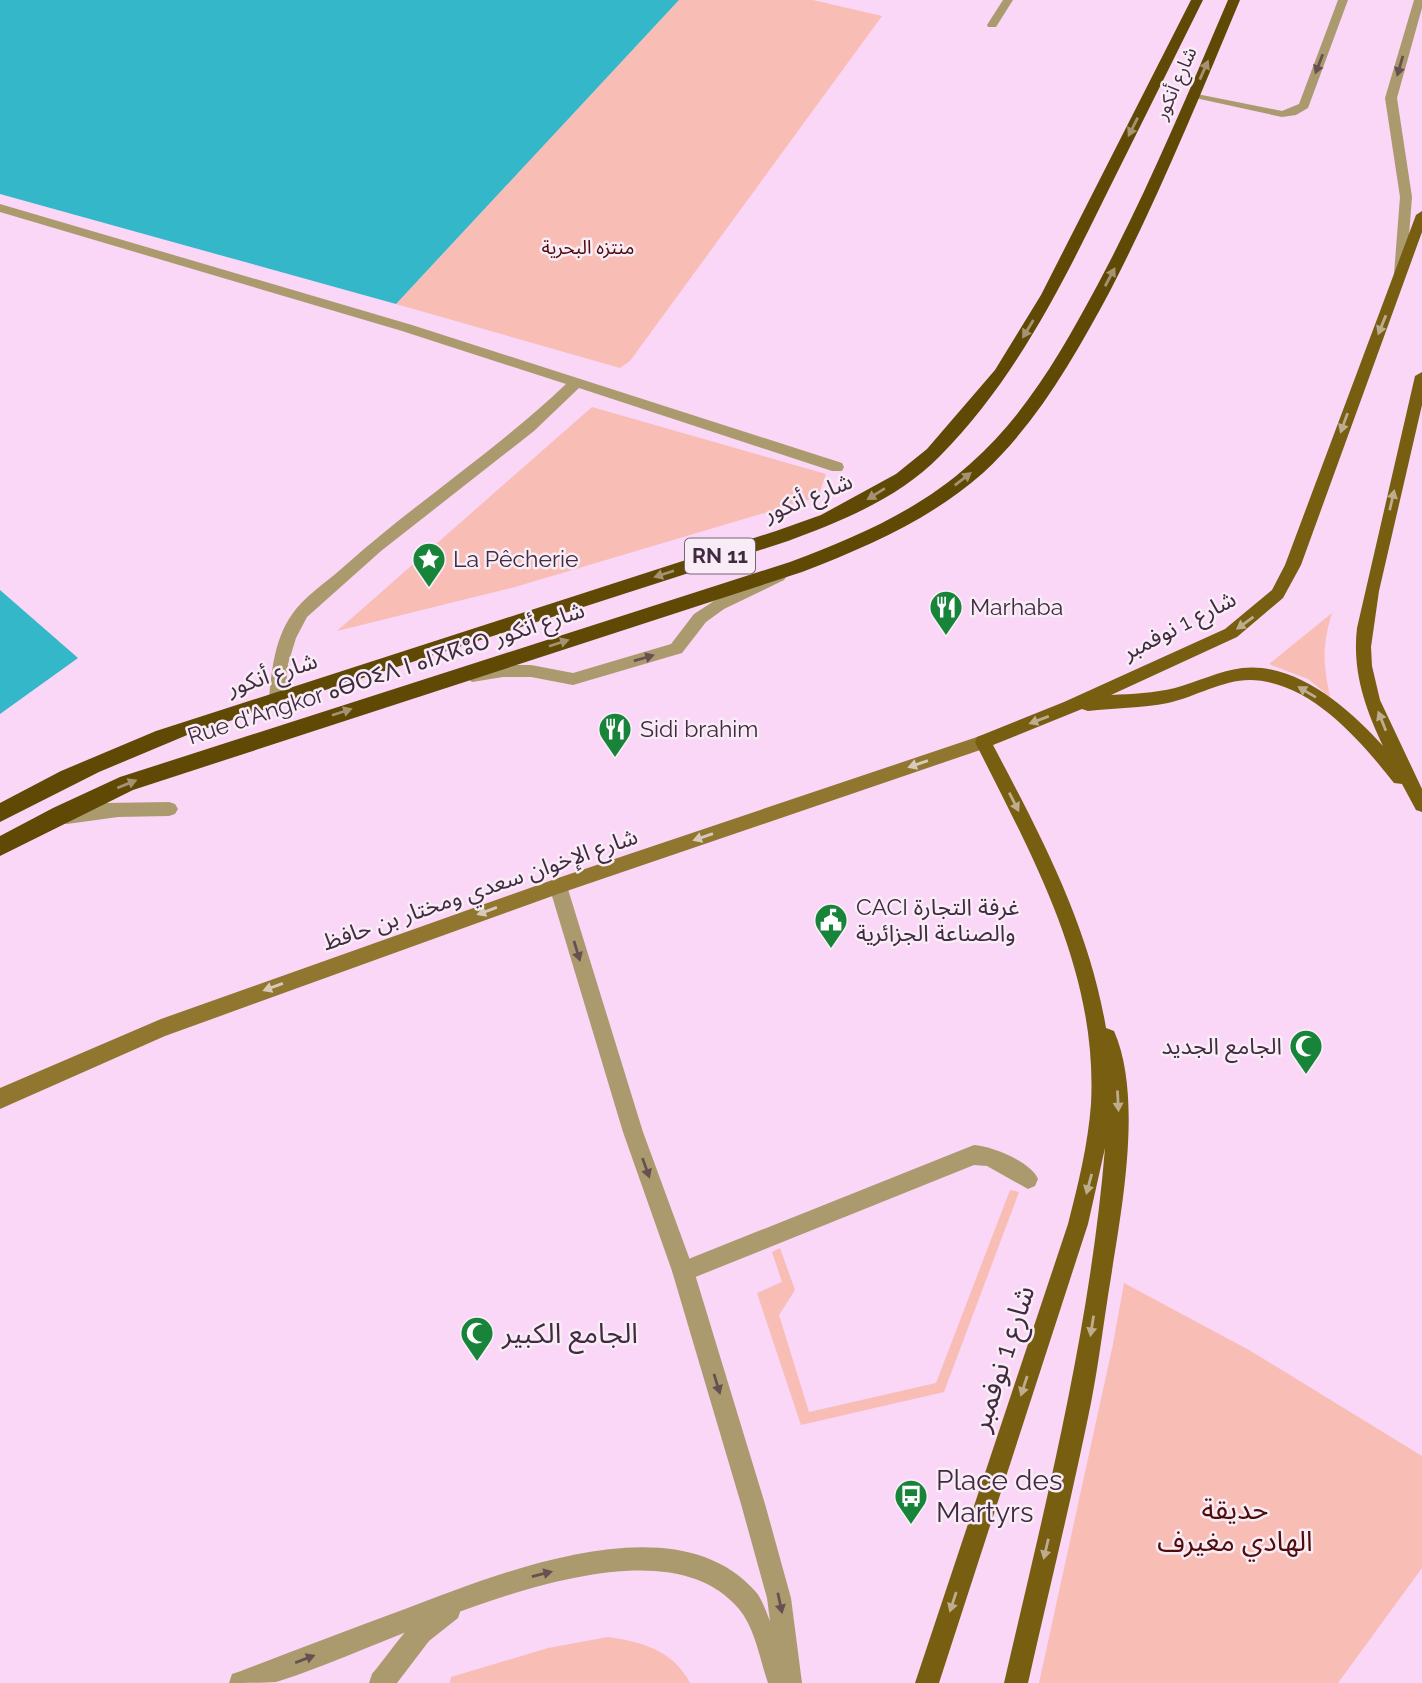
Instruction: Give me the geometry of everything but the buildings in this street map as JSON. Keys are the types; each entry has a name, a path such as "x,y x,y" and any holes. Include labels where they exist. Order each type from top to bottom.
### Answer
{"highway":[{"name":"شارع أنكور","path":"0,813 49,785 118,753 187,727 782,536 827,520 902,478 933,453 1001,374 1049,295 1196,0"},
{"name":"شارع أنكور","path":"796,567 848,548 897,524 940,498 976,469 1021,423 1066,359 1133,234 1234,0"},
{"name":"Rue d'Angkor ⴰⴱⵔⵉⴷ ⵏ ⴰⵏⴳⴽⵓⵔ شارع أنكور","path":"0,847 127,783 796,567"}],"main road":[{"name":"شارع 1 نوفمبر","path":"983,742 1070,707 1231,633 1278,594 1293,565 1422,215"},
{"path":"1422,376 1371,591 1365,625 1363,663 1371,695 1386,732 1422,807"},
{"path":"1070,707 1167,696 1244,674 1278,678 1319,699 1371,743 1422,807"},
{"path":"983,742 1051,875 1116,1074 1119,1106 1115,1174 1080,1401 1016,1683"},
{"name":"شارع 1 نوفمبر","path":"927,1683 1069,1251 1092,1173 1100,1115 1100,1057 1082,964"}],"street":[{"path":"992,25 1008,0"},
{"path":"1192,96 1282,114 1292,113 1304,106 1343,0"},
{"path":"1398,285 1406,197 1391,99 1419,0"},
{"path":"1255,93 1255,109"},
{"path":"0,208 407,328 837,467"},
{"path":"277,699 280,664 288,637 302,613 385,539 528,428 577,382"},
{"path":"434,683 518,670 573,679 676,649 700,618 796,567"},
{"name":"شارع الإخوان سعدي ومختار بن حافظ","path":"0,1099 24,1086 161,1028 558,886 983,742"},
{"path":"37,827 83,813 169,809"},
{"path":"558,886 633,1132 683,1271 779,1598 790,1683"},
{"path":"683,1271 974,1155 989,1156 1028,1179"},
{"path":"241,1683 499,1585 591,1561 644,1559 692,1566 723,1578 749,1602 768,1642 780,1683"},
{"path":"381,1683 423,1629 439,1614 499,1585"}],"green space":[{"name":"منتزه البحرية","path":"679,0 813,0 882,16 630,361 620,368 396,304"},
{"path":"592,407 826,474 818,497 515,587 337,631"},
{"path":"1332,613 1326,635 1325,655 1330,697 1308,679 1269,664"},
{"path":"1010,1190 1019,1192 944,1392 801,1425 757,1293 782,1282 772,1252 780,1248 795,1290 779,1315 809,1412 936,1383"},
{"name":"حديقة الهادي مغيرف","path":"1124,1283 1249,1350 1422,1456 1422,1568 1338,1683 1039,1683"},
{"path":"608,1637 644,1645 666,1655 690,1683 450,1683 451,1677 548,1648"}],"water":[{"path":"0,0 679,0 396,304 0,194"},
{"path":"0,590 78,658 0,714"}],"place":[{"name":"La Pêcherie","path":"429,589"},
{"name":"Marhaba","path":"946,637"},
{"name":"Sidi brahim","path":"615,759"},
{"name":"CACI غرفة التجارة والصناعة الجزائرية","path":"831,950"},
{"name":"الجامع الجديد","path":"1306,1076"},
{"name":"الجامع الكبير","path":"477,1363"},
{"name":"Place des Martyrs","path":"911,1526"}]}
